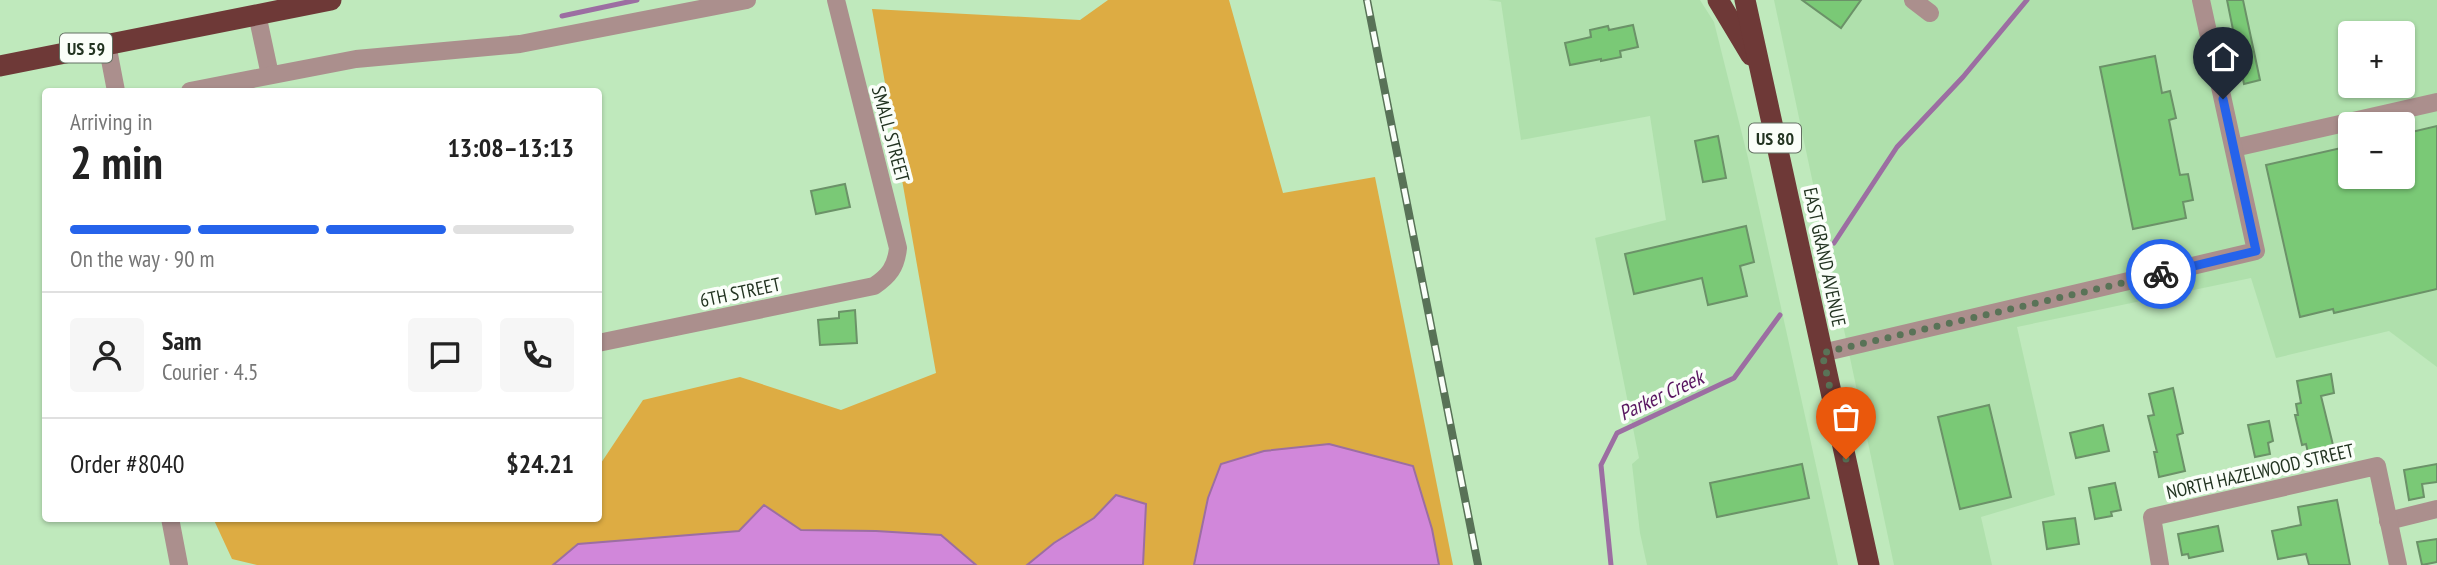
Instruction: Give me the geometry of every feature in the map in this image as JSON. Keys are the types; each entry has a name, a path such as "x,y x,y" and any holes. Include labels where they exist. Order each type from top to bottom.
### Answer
{"highway":[{"name":"US 59","path":"0,65 267,8 331,0"},
{"path":"1718,0 1760,71"},
{"name":"EAST GRAND AVENUE","path":"1745,0 1869,565"}],"street":[{"path":"205,88 356,60 520,44 747,0"},
{"name":"SMALL STREET","path":"836,0 898,248 897,261 888,276"},
{"path":"1913,0 1930,13"},
{"path":"1822,353 2256,251 2201,0"},
{"path":"267,8 270,75"},
{"path":"107,44 115,88"},
{"path":"2234,148 2437,102"},
{"name":"6TH STREET","path":"602,342 874,286 888,276"},
{"name":"NORTH HAZELWOOD STREET","path":"2160,565 2152,517 2377,466 2389,521"},
{"path":"2398,565 2389,521 2437,509"},
{"path":"171,522 179,565"}],"shaded area":[{"path":"1108,0 1229,0 1283,193 1375,177 1453,565 1439,565 1432,529 1413,466 1329,444 1195,557 1194,565 1143,565 1146,505 1116,495 1094,518 1054,543 1027,565 976,565 941,535 801,530 764,505 739,531 578,544 553,565 257,565 232,559 215,522 602,522 602,462 643,400 740,377 841,410 936,373 872,9 1080,20"},
{"path":"1488,0 1700,0 1714,22 1748,158 1838,565 1647,565 1640,533 1632,464 1639,458 1595,238 1666,220 1650,116 1521,140 1501,2"},
{"path":"1774,0 2437,0 2437,367 2389,331 2276,358 2251,278 2017,327 2055,495 1981,517 1992,565 1894,565"},
{"path":"1329,444 1413,466 1432,529 1439,565 1194,565 1208,498 1221,464 1264,451"},
{"path":"1116,495 1146,504 1143,565 1027,565 1054,543 1094,518"},
{"path":"764,505 801,530 941,535 976,565 553,565 578,544 739,531"}],"building":[{"path":"1802,0 1861,0 1841,28"},
{"path":"2227,0 2243,0 2260,80 2244,84"},
{"path":"1633,25 1638,47 1620,51 1621,57 1570,65 1565,43 1591,37 1590,30 1608,26 1609,30"},
{"path":"2155,56 2162,93 2170,91 2176,118 2169,120 2180,175 2188,174 2193,200 2183,202 2186,218 2133,229 2100,67"},
{"path":"2437,126 2437,289 2334,313 2333,309 2300,317 2266,165 2338,149 2338,189 2415,189 2415,131"},
{"path":"1718,136 1726,178 1703,182 1695,141"},
{"path":"845,184 850,207 816,214 811,191"},
{"path":"1746,226 1754,262 1740,266 1747,296 1708,305 1702,278 1634,294 1625,254"},
{"path":"855,310 857,343 820,345 818,320 839,318 839,312"},
{"path":"2331,374 2334,393 2321,396 2333,445 2329,446 2330,452 2309,457 2306,444 2302,445 2295,415 2298,415 2296,404 2301,403 2297,381"},
{"path":"2173,388 2183,433 2177,435 2185,471 2159,477 2154,452 2157,452 2148,416 2154,415 2149,394"},
{"path":"1989,405 2011,497 1960,509 1938,417"},
{"path":"2269,421 2273,441 2268,443 2270,454 2255,457 2248,425"},
{"path":"2103,425 2109,451 2076,458 2070,433"},
{"path":"1802,464 1809,498 1717,517 1710,483"},
{"path":"2437,464 2437,482 2422,484 2424,497 2409,500 2404,470"},
{"path":"2115,483 2121,510 2111,512 2112,516 2095,519 2089,488"},
{"path":"2337,500 2350,565 2309,565 2306,554 2278,559 2272,531 2301,525 2298,507"},
{"path":"2075,518 2079,544 2047,549 2043,522"},
{"path":"2218,526 2223,551 2189,558 2188,554 2182,555 2178,534"},
{"path":"2437,539 2437,562 2422,565 2417,542"}],"waterway":[{"path":"562,16 637,0"},
{"name":"Parker Creek","path":"1834,243 1897,147 1963,77 2027,0"},
{"name":"Parker Creek","path":"1611,565 1601,465 1617,433 1734,378 1780,315"}],"railway":[{"path":"1367,0 1478,565"}],"way so far":[{"path":"1846,459 1822,353 2161,274"}],"route":[{"path":"2161,274 2256,251 2223,99"}]}
